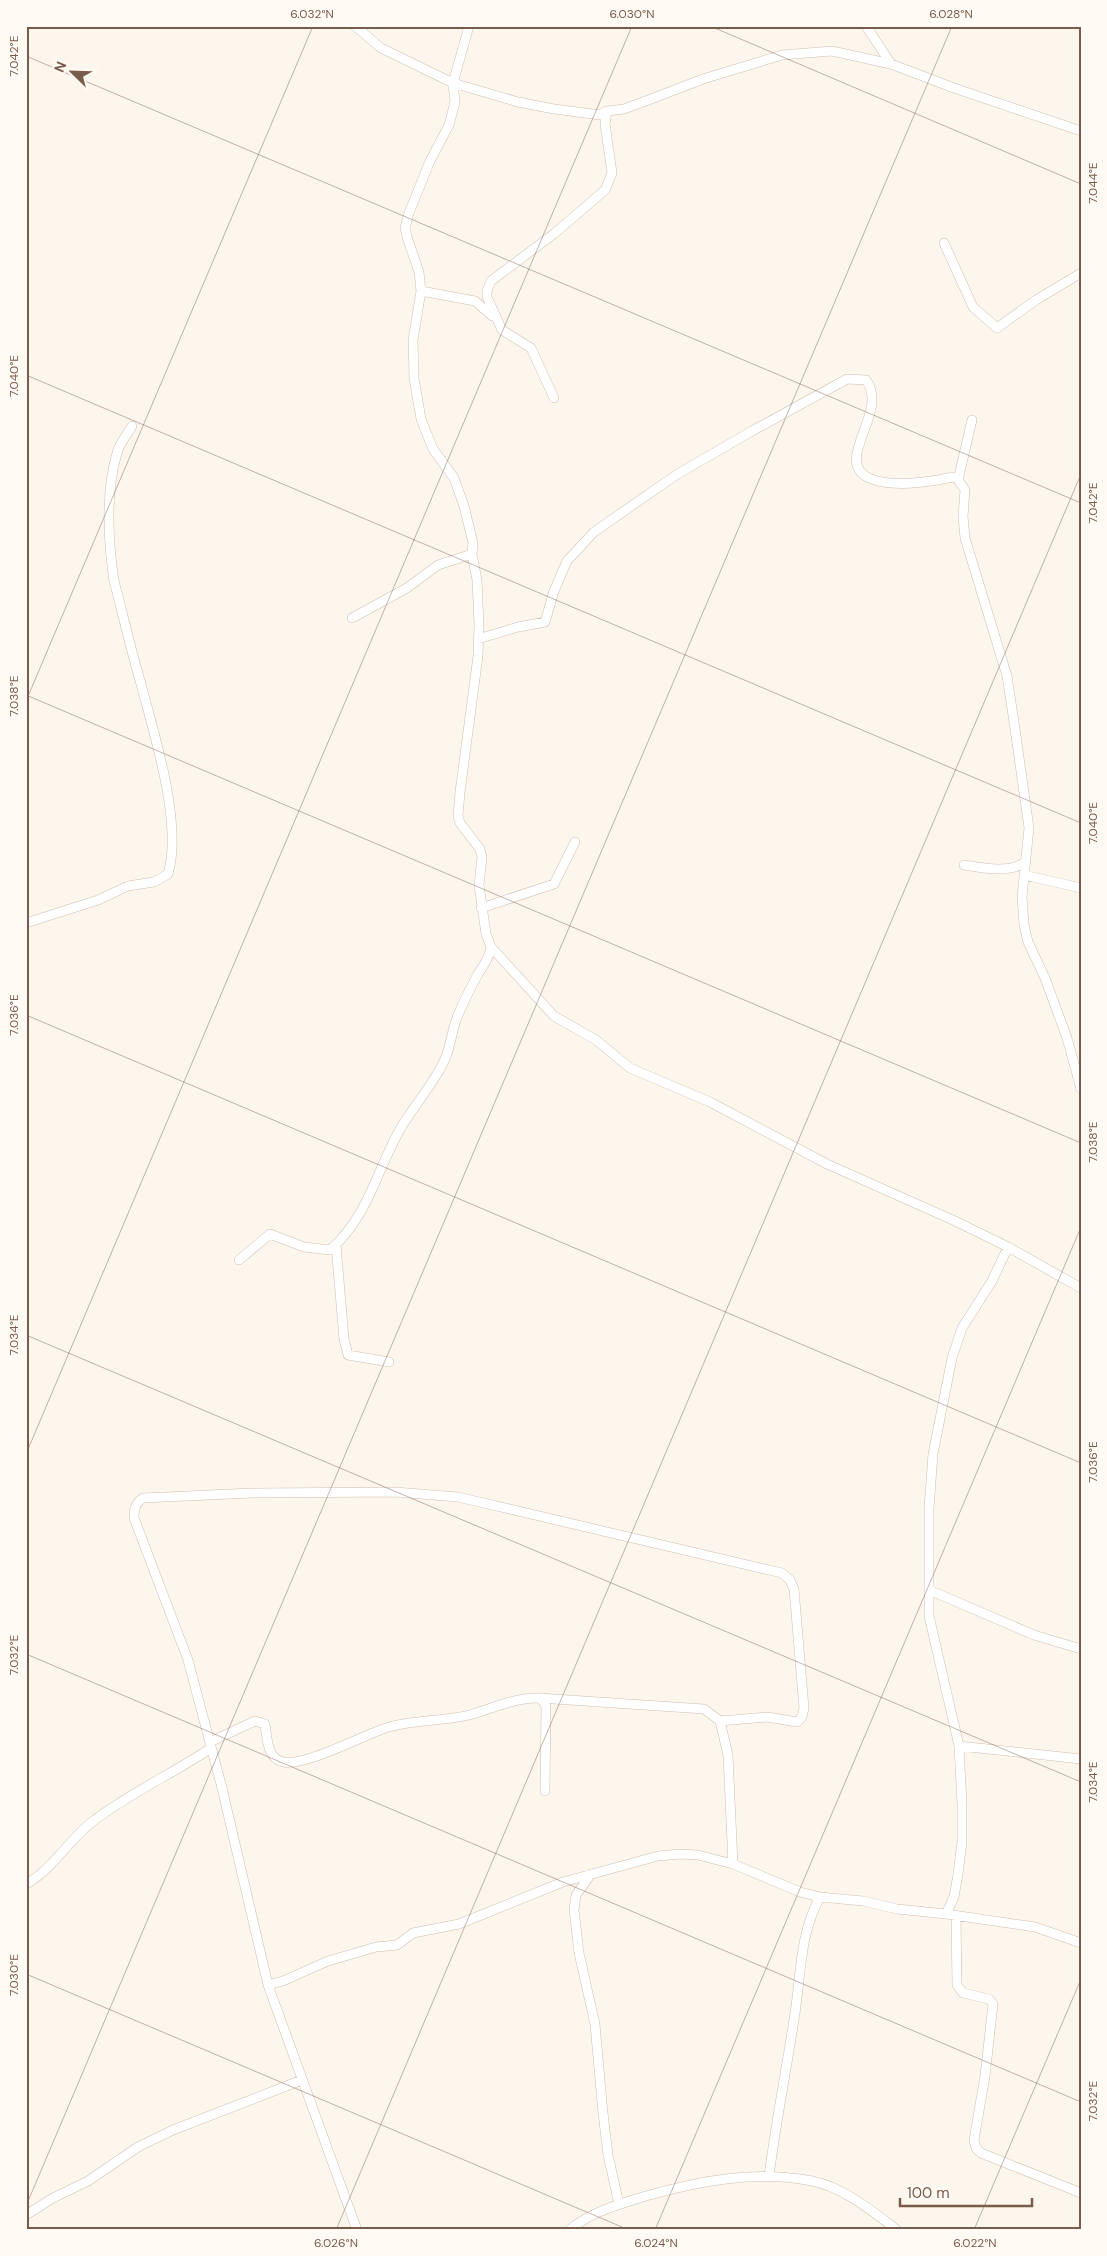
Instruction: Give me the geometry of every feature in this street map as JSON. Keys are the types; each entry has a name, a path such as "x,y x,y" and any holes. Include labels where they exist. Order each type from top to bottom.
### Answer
{"street":[{"path":"355,26 382,48 453,83 518,102 554,109 600,115 607,111 624,109 703,79 782,55 832,51 891,64 954,88 1081,131"},
{"path":"469,26 453,83 454,102 449,125 430,161 409,213 406,228 407,237 419,272 421,291 413,340 414,378 422,419 433,449 454,478 464,506 473,543 472,554 477,580 478,639 458,816 460,823 480,849 482,857 479,885 481,908 486,934 492,947 554,1016 596,1040 630,1068 710,1102 827,1164 1008,1247 1081,1288"},
{"path":"866,26 891,64"},
{"path":"554,398 531,348 505,334 496,319 487,297 491,281 600,197 609,184 612,173 606,124 607,111"},
{"path":"944,243 972,307 997,328 1036,300 1081,273"},
{"path":"421,291 475,301 496,319"},
{"path":"478,639 518,627 545,622 558,582 568,561 594,532 676,475 752,430 847,380 866,380 872,387 871,418 857,447 856,461 859,470 876,481 892,483 938,480 952,477 957,478 964,490 963,516 965,538 1007,676 1029,828 1022,913 1028,942 1057,1008 1081,1090"},
{"path":"958,480 972,420"},
{"path":"26,923 98,900 128,886 154,882 168,874 171,864 171,822 164,772 114,581 109,552 109,511 117,452 132,426"},
{"path":"352,618 407,588 438,566 472,554"},
{"path":"481,908 554,884 575,842"},
{"path":"964,864 1001,868 1020,867 1026,861"},
{"path":"1024,874 1081,888"},
{"path":"239,1260 270,1234 304,1247 325,1251 330,1250 355,1224 366,1206 398,1133 431,1085 445,1058 457,1017 479,973 489,958 492,947"},
{"path":"336,1245 344,1339 348,1355 389,1362"},
{"path":"1008,1247 992,1281 962,1328 952,1358 937,1424 932,1461 929,1508 931,1548 929,1616 959,1746 962,1841 951,1914 957,1985 963,1993 989,1999 993,2004 985,2076 974,2140 976,2148 981,2153 1081,2193"},
{"path":"357,2230 268,1985 188,1660 134,1518 134,1508 143,1498 252,1493 386,1492 458,1496 782,1573 790,1580 794,1589 804,1708 802,1716 797,1722 767,1717 720,1721"},
{"path":"929,1590 1034,1635 1081,1649"},
{"path":"539,1698 546,1707 545,1791"},
{"path":"26,1884 49,1868 69,1843 96,1819 210,1745 255,1721 260,1721 264,1724 270,1752 278,1761 289,1763 327,1753 399,1724 468,1716 510,1702 539,1698 704,1709 720,1721 728,1756 733,1864"},
{"path":"959,1746 1081,1759"},
{"path":"268,1985 283,1981 328,1961 376,1947 397,1945 413,1933 459,1924 521,1898 590,1874 658,1856 680,1854 698,1855 733,1864 800,1892 820,1897 863,1901 897,1909 951,1914 1035,1927 1081,1943"},
{"path":"590,1874 576,1896 574,1910 577,1938 595,2024 602,2112 608,2156 619,2204"},
{"path":"769,2176 796,2010 805,1931 820,1897"},
{"path":"26,2214 72,2188 88,2182 138,2147 173,2130 302,2080"},
{"path":"569,2230 584,2220 619,2204 708,2181 769,2176 812,2181 834,2188 873,2211 897,2230"}]}
